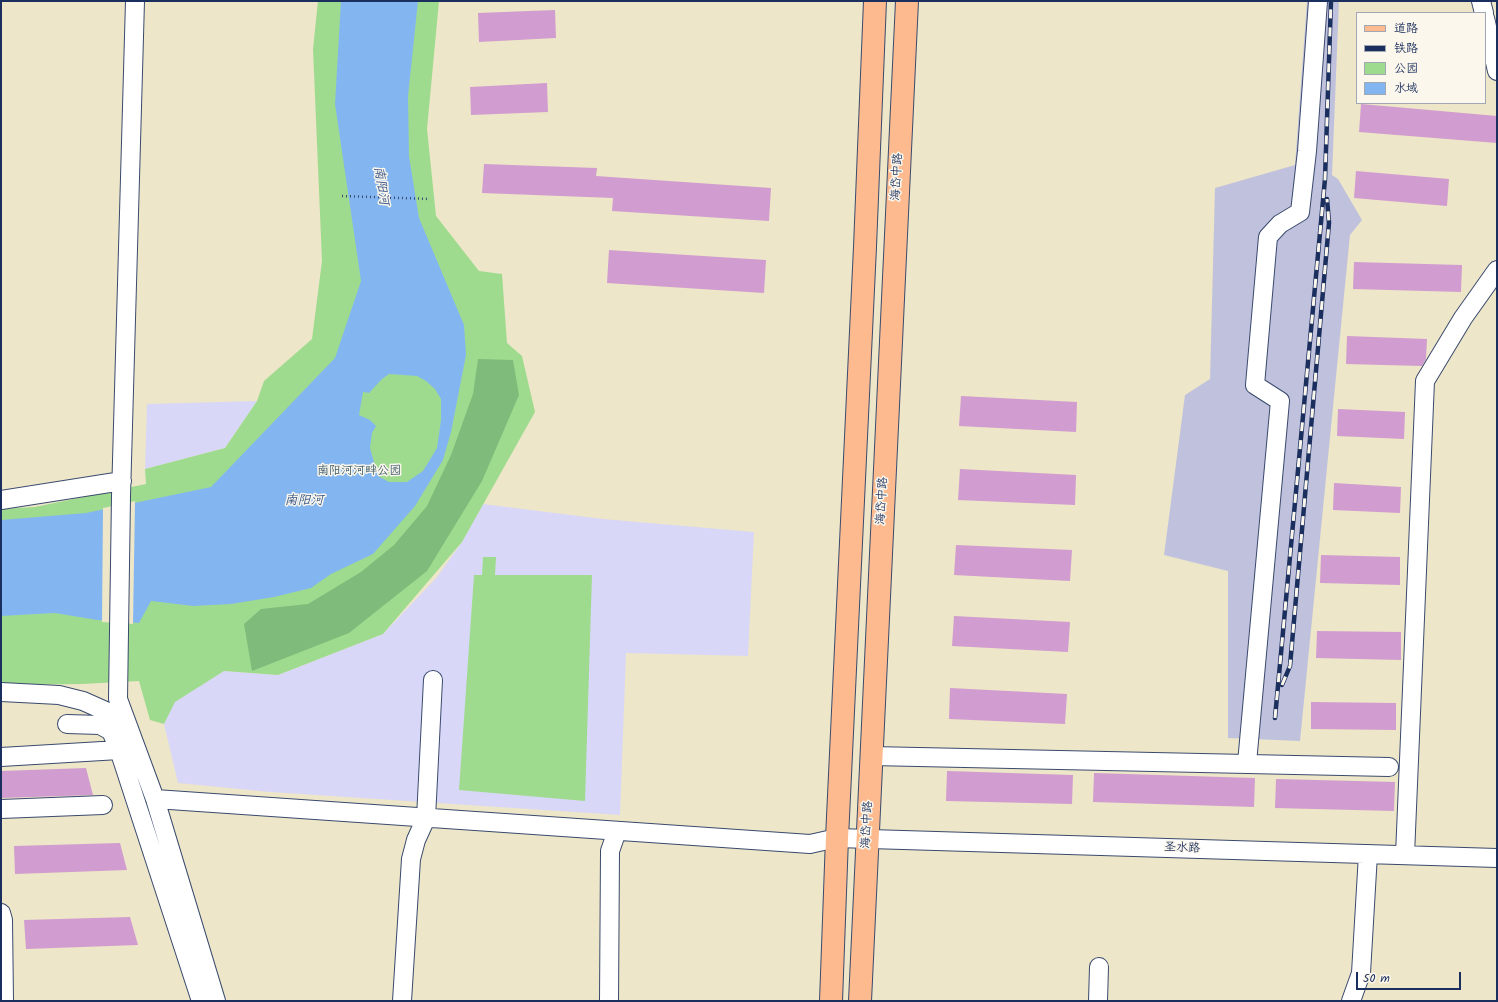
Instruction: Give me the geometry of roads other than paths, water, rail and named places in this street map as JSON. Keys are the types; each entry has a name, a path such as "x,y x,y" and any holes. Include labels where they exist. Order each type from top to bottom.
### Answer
{"main road":[{"path":"831,1001 865,262 875,1"},
{"name":"海岱中路","path":"860,1001 906,1"}],"street":[{"path":"135,1 121,488 118,699 155,799 216,1001"},
{"path":"1247,763 1280,401 1255,385 1268,237 1280,224 1300,212 1307,150 1318,1"},
{"path":"1481,1 1484,12"},
{"path":"1486,22 1497,71"},
{"path":"1405,855 1419,484 1425,381 1463,318 1497,270"},
{"path":"1,500 121,488"},
{"path":"402,1001 411,859 416,840 426,818 433,680"},
{"path":"1,692 59,695 83,701 110,713 126,723"},
{"path":"67,724 100,725 111,731 119,750 202,1001"},
{"path":"1,757 119,750"},
{"path":"871,756 1389,767"},
{"name":"圣水路","path":"155,799 810,844 838,838 1497,858"},
{"path":"1,809 103,805"},
{"path":"609,1001 610,851 617,831"},
{"path":"1351,1001 1361,973 1368,854"},
{"path":"1,913 3,920 4,1001"},
{"path":"1098,1001 1099,968"}],"water":[{"name":"南阳河","path":"341,1 418,1 408,96 409,156 419,218 464,325 466,355 451,432 443,460 415,506 373,554 331,574 311,588 274,597 231,604 193,606 151,601 139,623 97,620 55,613 1,616 1,520 86,513 211,487 335,358 361,281 335,104","holes":["389,374 417,376 426,381 435,389 441,399 441,420 437,448 423,471 407,482 389,482 378,476 370,448 372,433 376,426 370,420 359,415 363,392 369,393"]}],"railway":[{"path":"1275,718 1325,179 1331,1"},
{"path":"1282,685 1290,666 1329,223 1327,199"}],"park label":[{"name":"南阳河河畔公园","path":"359,472"}]}
